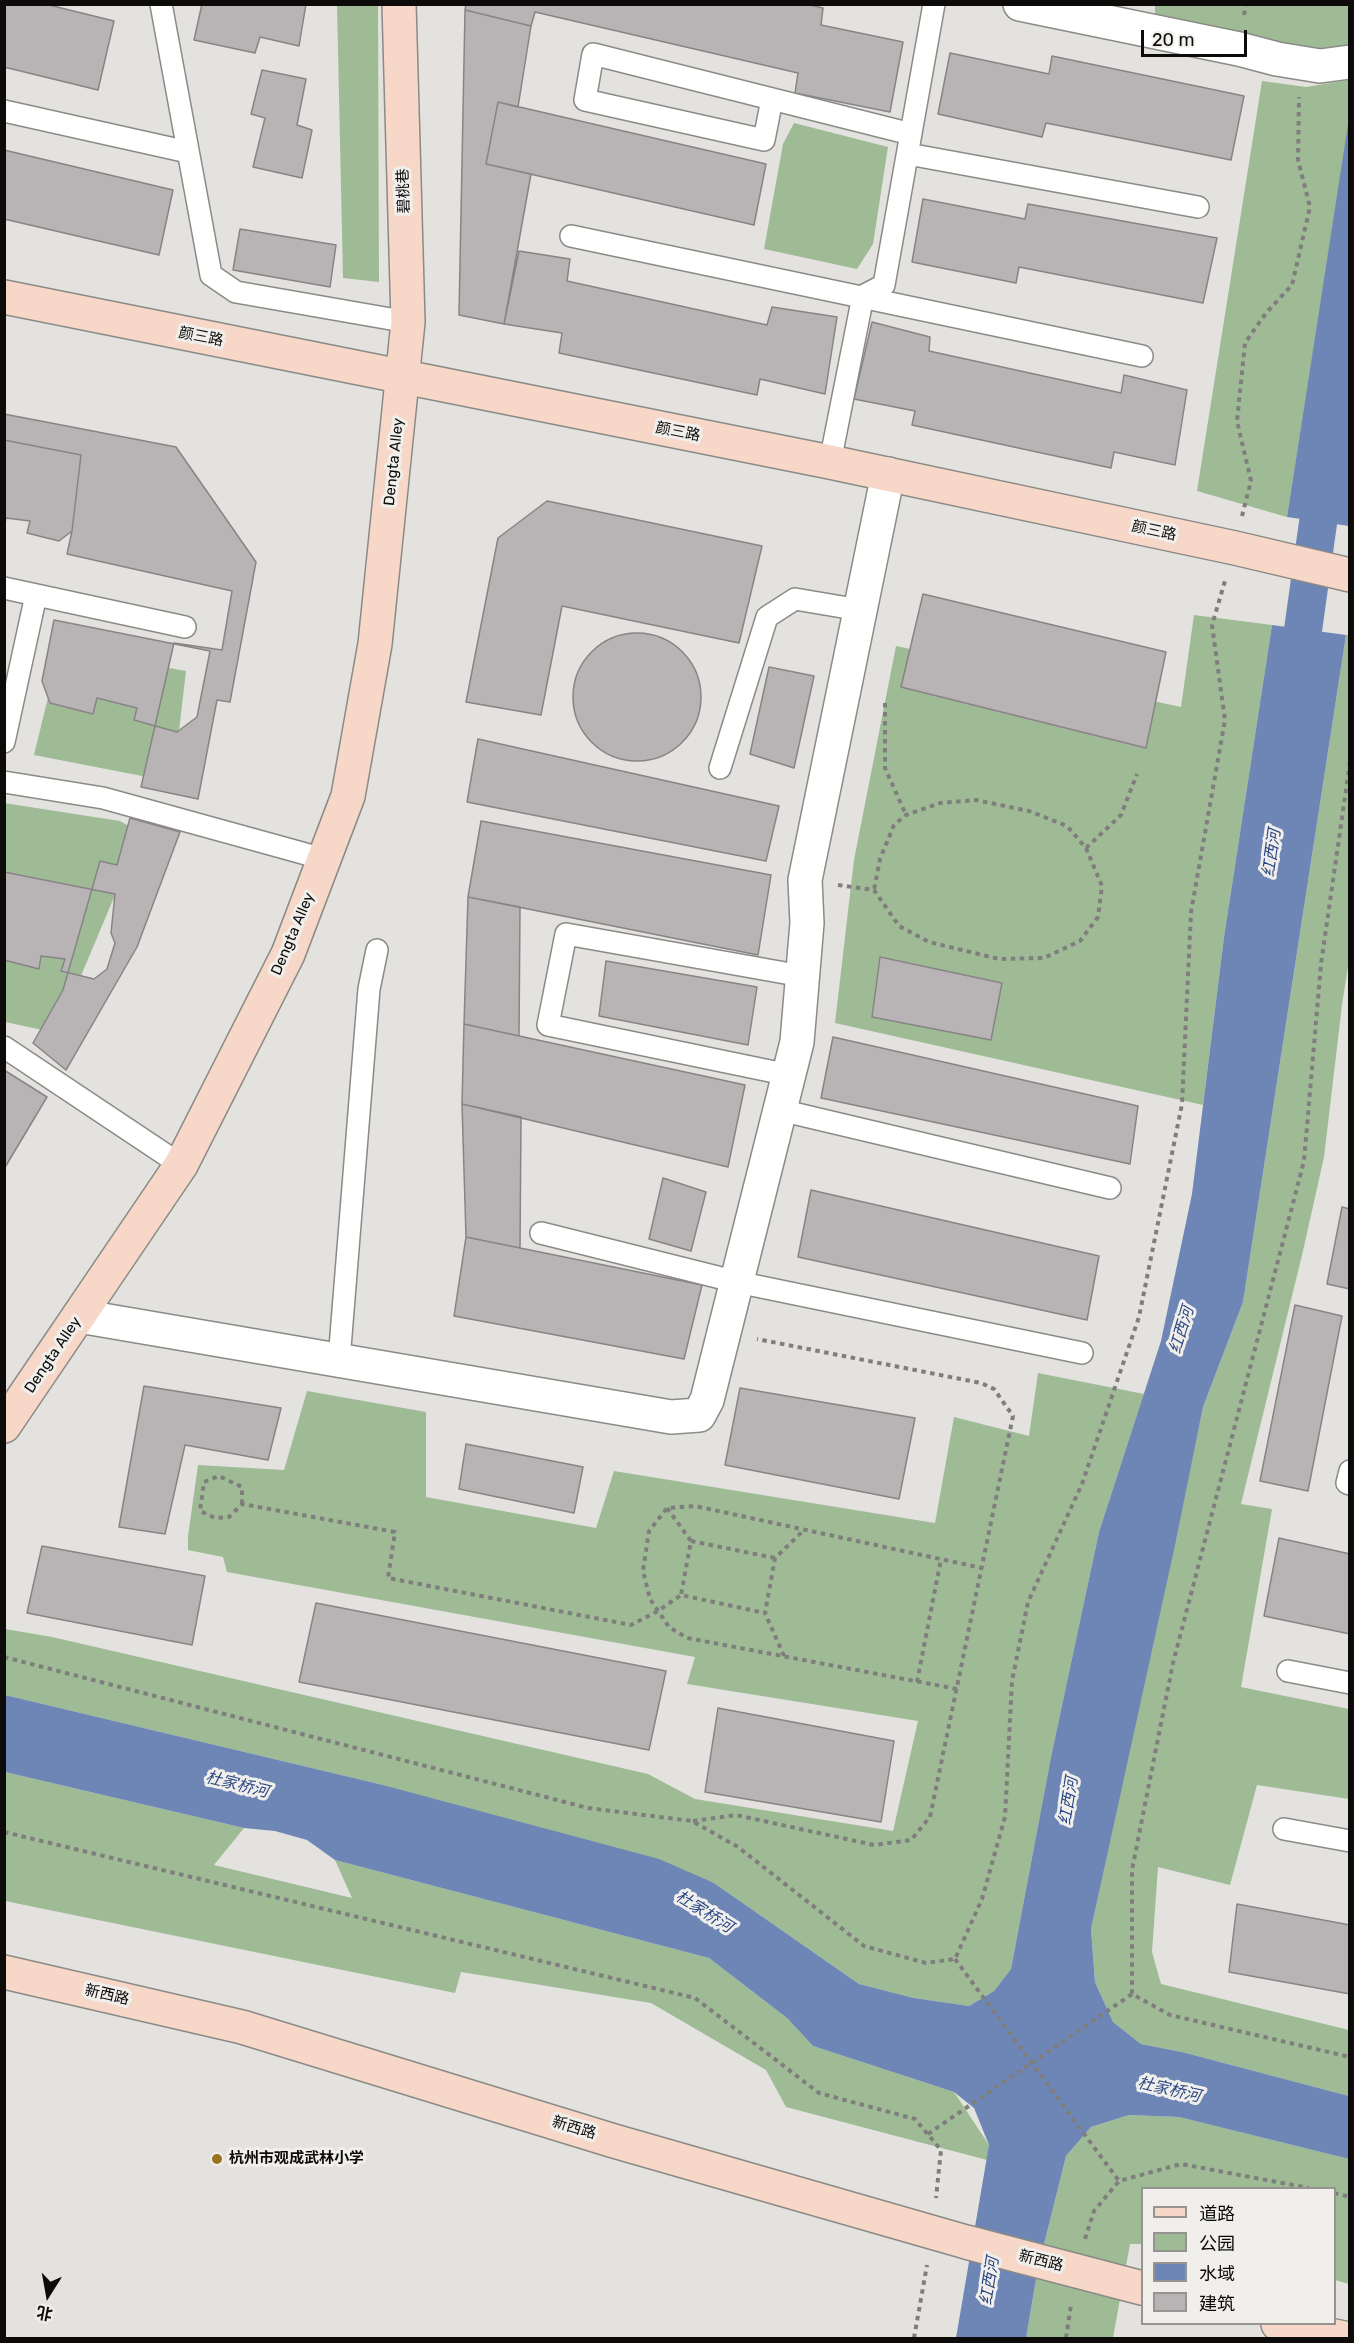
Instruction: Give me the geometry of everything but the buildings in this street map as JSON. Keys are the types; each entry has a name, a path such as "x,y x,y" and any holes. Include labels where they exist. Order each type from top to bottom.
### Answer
{"street":[{"name":"碧桃巷","path":"399,4 408,322 402,377"},
{"path":"1020,4 1300,63 1320,66 1347,63"},
{"name":"颜三路","path":"4,297 830,462 1347,574"},
{"name":"Dengta Alley","path":"4,1426 181,1165 288,954 348,796 375,644 402,377"},
{"path":"79,1316 671,1416 699,1415 707,1400 797,1042 807,922 805,880 888,474"},
{"name":"新西路","path":"4,1972 242,2027 614,2140 932,2233 1141,2287"},
{"path":"1283,2325 1344,2338"}],"lane":[{"path":"161,4 211,275 236,292 408,322"},
{"path":"863,296 884,285 934,4"},
{"path":"772,99 764,140 585,100 592,54 772,99 909,144 1198,207"},
{"path":"4,111 188,152"},
{"path":"572,236 1142,356"},
{"path":"830,462 863,296"},
{"path":"4,588 185,627"},
{"path":"4,742 36,595"},
{"path":"720,768 767,616 795,599 860,610"},
{"path":"4,782 103,798 324,859"},
{"path":"789,1075 548,1025 566,934 802,976"},
{"path":"339,1360 369,989 377,950"},
{"path":"4,1047 181,1165"},
{"path":"780,1110 1110,1188"},
{"path":"541,1233 737,1282 1082,1353"},
{"path":"1350,1472 1347,1483 1350,1484"},
{"path":"1288,1671 1350,1683"},
{"path":"1284,1829 1350,1841"}],"path":[{"path":"955,1959 982,1899 1005,1817 1012,1681 1028,1602 1082,1484 1139,1317 1182,1104 1191,912 1226,720 1212,625 1235,548 1251,481 1237,421 1245,343 1266,313 1292,285 1310,207 1298,160 1300,63"},
{"path":"885,703 885,768 906,815"},
{"path":"1131,1994 1132,1870 1173,1664 1304,1161 1321,964 1350,762"},
{"path":"1086,848 1121,816 1137,774"},
{"path":"976,801 1029,811 1067,826 1086,848 1102,886 1098,917 1080,941 1044,958 999,959 929,942 899,926 874,890 880,859 894,825 906,815 940,802 976,801"},
{"path":"4,1657 588,1808 692,1821 736,1815 874,1845 911,1839 930,1816 1014,1416 993,1389 981,1383 724,1333"},
{"path":"219,1476 242,1487 242,1504 229,1517 215,1518 200,1511 204,1482 219,1476"},
{"path":"242,1504 395,1532 388,1578 631,1625 658,1611 681,1594 692,1542"},
{"path":"957,1689 687,1638 669,1627 650,1599 643,1571 649,1531 668,1508 695,1506 982,1568"},
{"path":"668,1508 692,1542 775,1558"},
{"path":"785,1656 765,1613 775,1558 804,1530"},
{"path":"917,1682 941,1559"},
{"path":"681,1594 765,1613"},
{"path":"692,1821 738,1847 864,1946 926,1963 955,1959"},
{"path":"4,1832 695,1998 819,2093 915,2118 941,2150 932,2233 914,2338"},
{"path":"955,1959 1119,2181"},
{"path":"1131,1994 1170,2015 1350,2057"},
{"path":"928,2134 1131,1994"},
{"path":"1066,2338 1067,2268 1094,2211 1119,2181 1181,2164 1304,2187"}],"green space":[{"path":"337,5 378,5 379,282 343,278"},
{"path":"1155,5 1349,5 1349,53 1341,59 1155,21"},
{"path":"1349,80 1349,122 1287,517 1197,491 1262,81 1306,87"},
{"path":"794,123 888,147 873,244 857,269 764,249 783,144"},
{"path":"1194,615 1272,625 1224,937 1203,1105 835,1023 854,860 896,646 1181,707"},
{"path":"1346,635 1349,635 1349,960 1324,1157 1241,1504 1272,1509 1241,1687 1349,1709 1349,1799 1257,1785 1230,1885 1158,1867 1152,1952 1161,1984 1349,2030 1349,2096 1182,2052 1141,2044 1113,2022 1095,1982 1091,1929 1203,1407 1243,1302"},
{"path":"60,648 186,671 173,782 34,755"},
{"path":"4,803 120,821 141,833 57,1033 5,1022"},
{"path":"1038,1373 1144,1394 1099,1532 1051,1757 1011,1969 994,1991 969,2006 914,1998 859,1984 714,1883 379,1784 5,1695 5,1629 52,1637 648,1774 695,1799 893,1831 918,1721 687,1684 695,1657 227,1572 223,1557 188,1550 198,1465 284,1470 307,1391 426,1412 426,1497 596,1528 614,1471 935,1523 954,1417 1029,1436"},
{"path":"5,1772 244,1828 214,1865 352,1898 335,1860 709,1958 787,2018 813,2046 954,2092 989,2145 987,2160 786,2107 766,2070 651,2003 461,1972 455,1993 5,1901"},
{"path":"1129,2115 1179,2117 1349,2159 1349,2284 1336,2280 1336,2187 1141,2187 1141,2244 1130,2244 1113,2338 1026,2338 1038,2268 1066,2156 1091,2127"}],"water":[{"path":"1349,118 1350,524 1349,526 1287,517"},
{"name":"杜家桥河","path":"1272,625 1346,635 1243,1302 1203,1407 1091,1929 1095,1982 1113,2022 1141,2044 1182,2052 1349,2096 1349,2159 1179,2117 1129,2115 1091,2127 1066,2156 1038,2268 1026,2338 956,2338 989,2145 974,2108 954,2092 813,2046 787,2018 709,1958 335,1860 307,1840 275,1831 244,1828 5,1772 5,1695 379,1784 659,1859 714,1883 859,1984 914,1998 969,2006 994,1991 1011,1969 1051,1757 1099,1532 1161,1341 1192,1194 1224,937"}],"waterway":[{"name":"红西河","path":"1296,680 1325,473"}],"place":[{"name":"杭州市观成武林小学","path":"217,2159"}]}
